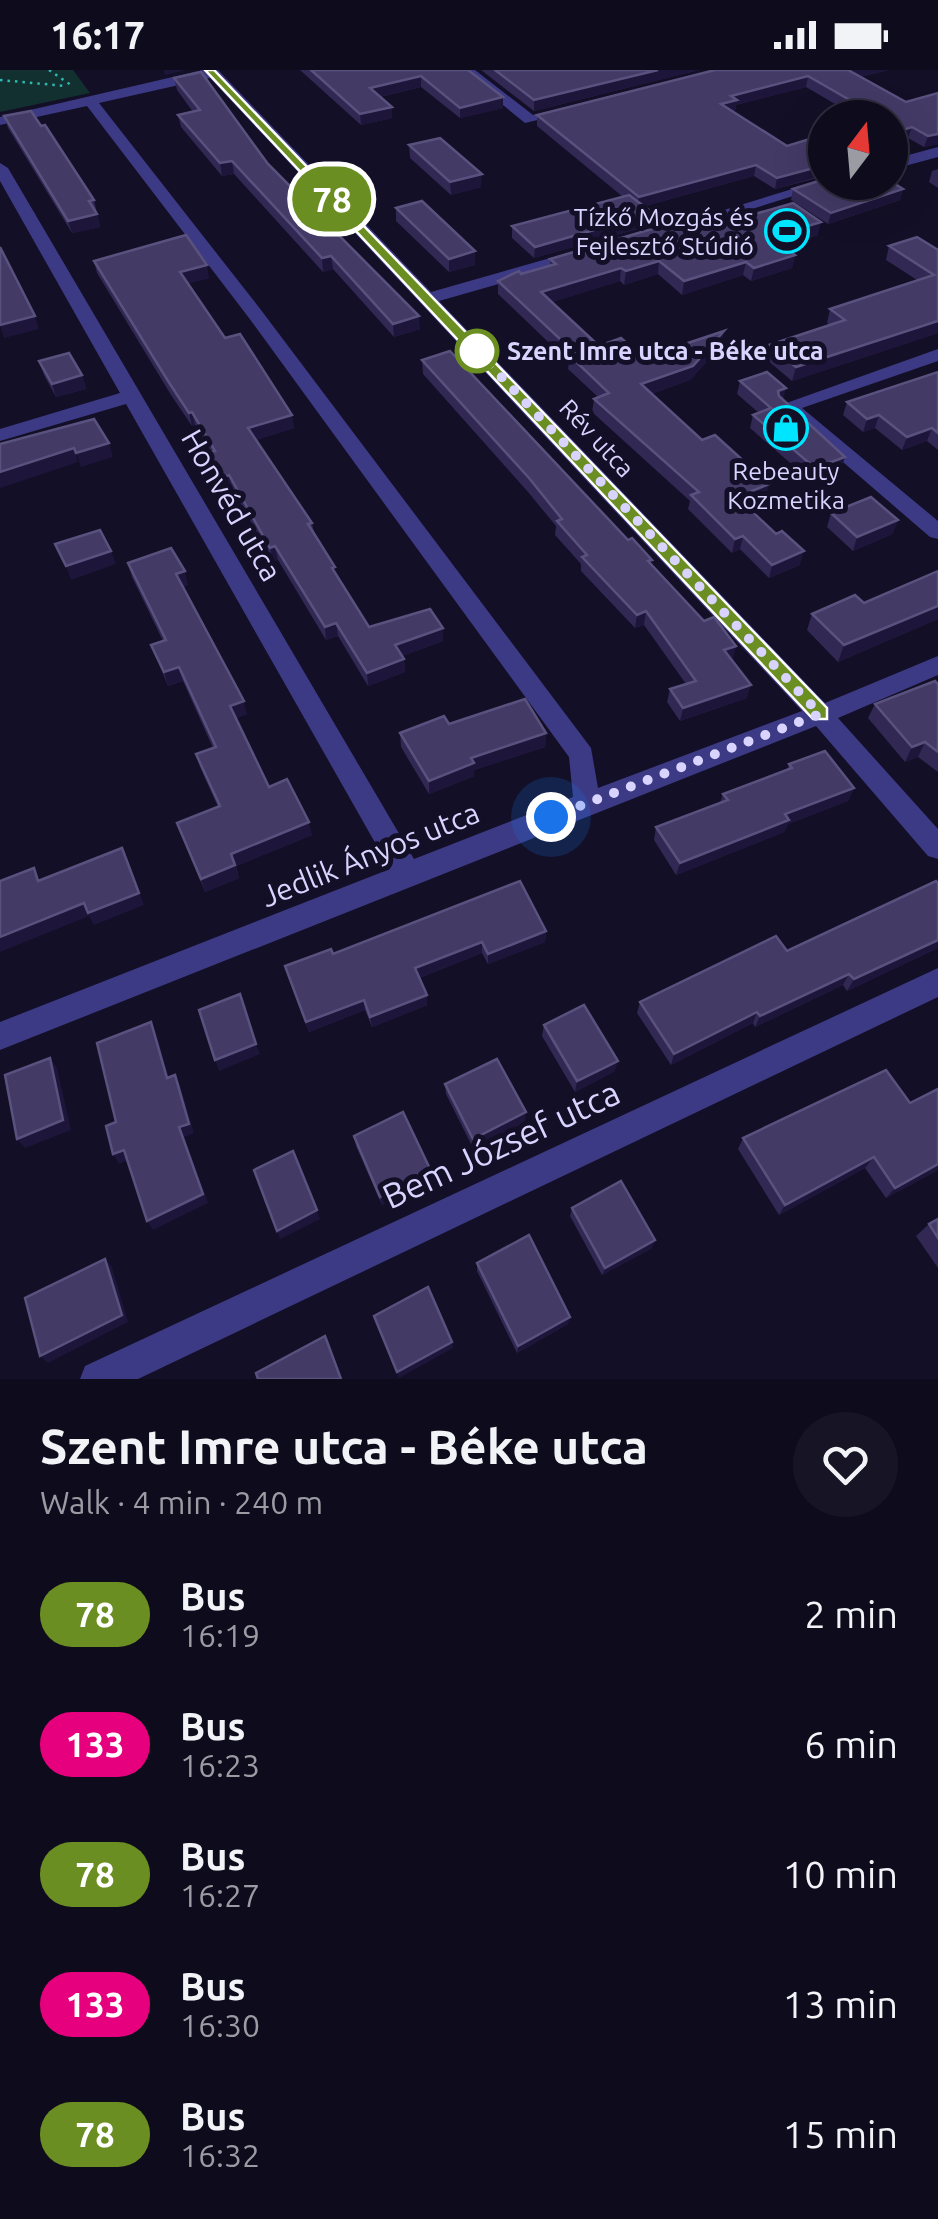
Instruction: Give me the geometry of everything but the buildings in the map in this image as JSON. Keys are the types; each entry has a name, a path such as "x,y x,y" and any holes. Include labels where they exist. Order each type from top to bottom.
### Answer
{"street":[{"path":"0,121 234,70"},
{"path":"467,70 530,120 586,106"},
{"name":"Rév utca","path":"212,72 820,714 938,848"},
{"path":"90,101 255,314 582,755 587,803"},
{"path":"908,161 938,152"},
{"name":"Honvéd utca","path":"0,168 408,874"},
{"path":"629,241 808,189"},
{"path":"428,299 592,252"},
{"path":"938,356 788,406 938,532"},
{"path":"0,435 134,395"},
{"name":"Jedlik Ányos utca","path":"0,1036 938,666"},
{"name":"Bem József utca","path":"98,1379 938,982"}],"path":[{"path":"0,79 73,87 49,70"}],"green space":[{"path":"0,70 73,70 90,93 0,112"}],"bus line":[{"name":"78","path":"210,70 820,714"}],"place":[{"name":"Tízkő Mozgás és Fejlesztő Stúdió","path":"787,231"},
{"name":"Szent Imre utca - Béke utca","path":"477,351"},
{"name":"Rebeauty Kozmetika","path":"786,428"}],"route":[{"path":"477,351 820,714 551,817"}]}
